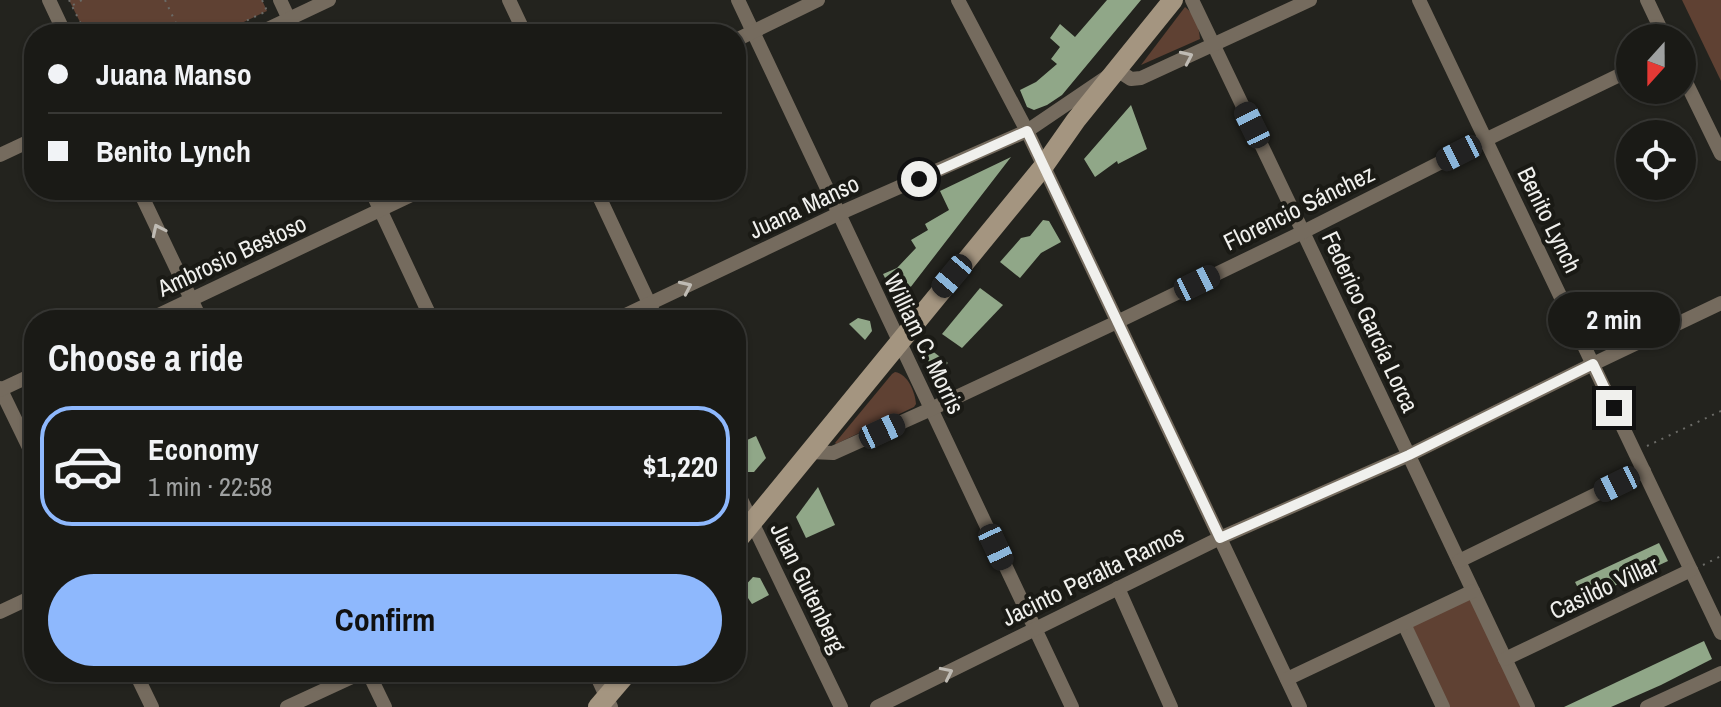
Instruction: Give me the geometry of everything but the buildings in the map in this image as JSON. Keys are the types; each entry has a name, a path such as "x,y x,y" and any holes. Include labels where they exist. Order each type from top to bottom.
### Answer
{"main road":[{"path":"746,530 1043,167 1076,120 1173,0"},
{"path":"605,704 621,682"}],"street":[{"path":"49,0 60,24"},
{"path":"280,0 291,24"},
{"path":"278,24 329,0"},
{"path":"509,0 520,24"},
{"name":"William C. Morris","path":"738,0 1072,707"},
{"path":"746,36 818,0"},
{"path":"958,0 1027,131 1300,707"},
{"name":"Federico García Lorca","path":"1192,0 1528,707"},
{"path":"1117,70 1131,79 1141,78 1310,0"},
{"name":"Benito Lynch","path":"1419,0 1721,633"},
{"path":"1647,0 1658,24"},
{"name":"Juana Manso","path":"636,310 838,214 1027,131 1117,70"},
{"name":"Florencio Sánchez","path":"810,452 833,453 931,409 1303,232 1616,77"},
{"path":"1696,103 1721,154"},
{"path":"0,155 24,144"},
{"path":"144,200 196,310"},
{"path":"376,200 427,310"},
{"name":"Ambrosio Bestoso","path":"170,310 401,200"},
{"path":"601,200 652,310"},
{"name":"Jacinto Peralta Ramos","path":"877,707 1220,538 1409,455 1721,303"},
{"path":"24,378 0,389 24,438"},
{"path":"1459,561 1644,471"},
{"name":"Juan Gutenberg","path":"746,510 841,707"},
{"name":"Casildo Villar","path":"1505,659 1691,570"},
{"path":"1118,588 1171,707"},
{"path":"1287,679 1473,591"},
{"path":"0,612 24,601"},
{"path":"1404,624 1443,707"},
{"path":"1647,707 1721,673"},
{"path":"140,682 152,707"},
{"path":"287,707 343,682"},
{"path":"371,682 385,707"},
{"path":"598,682 605,704"}],"path":[{"path":"69,0 81,24"},
{"path":"72,5 82,0"},
{"path":"165,0 176,24"},
{"path":"239,24 267,11 262,0"},
{"path":"1635,452 1721,411"},
{"name":"Casildo Villar","path":"1691,570 1721,556"}],"shaded area":[{"path":"69,0 262,0 267,11 239,24 81,24"},
{"path":"1682,0 1721,0 1721,81 1696,24"},
{"path":"1185,7 1196,21 1200,39 1141,65"},
{"path":"895,372 904,376 910,384 916,404 914,407 836,444 835,443"},
{"path":"1473,591 1528,707 1443,707 1404,624"}],"route":[{"path":"919,179 1027,131 1220,538 1409,455 1593,364 1614,408"}]}
